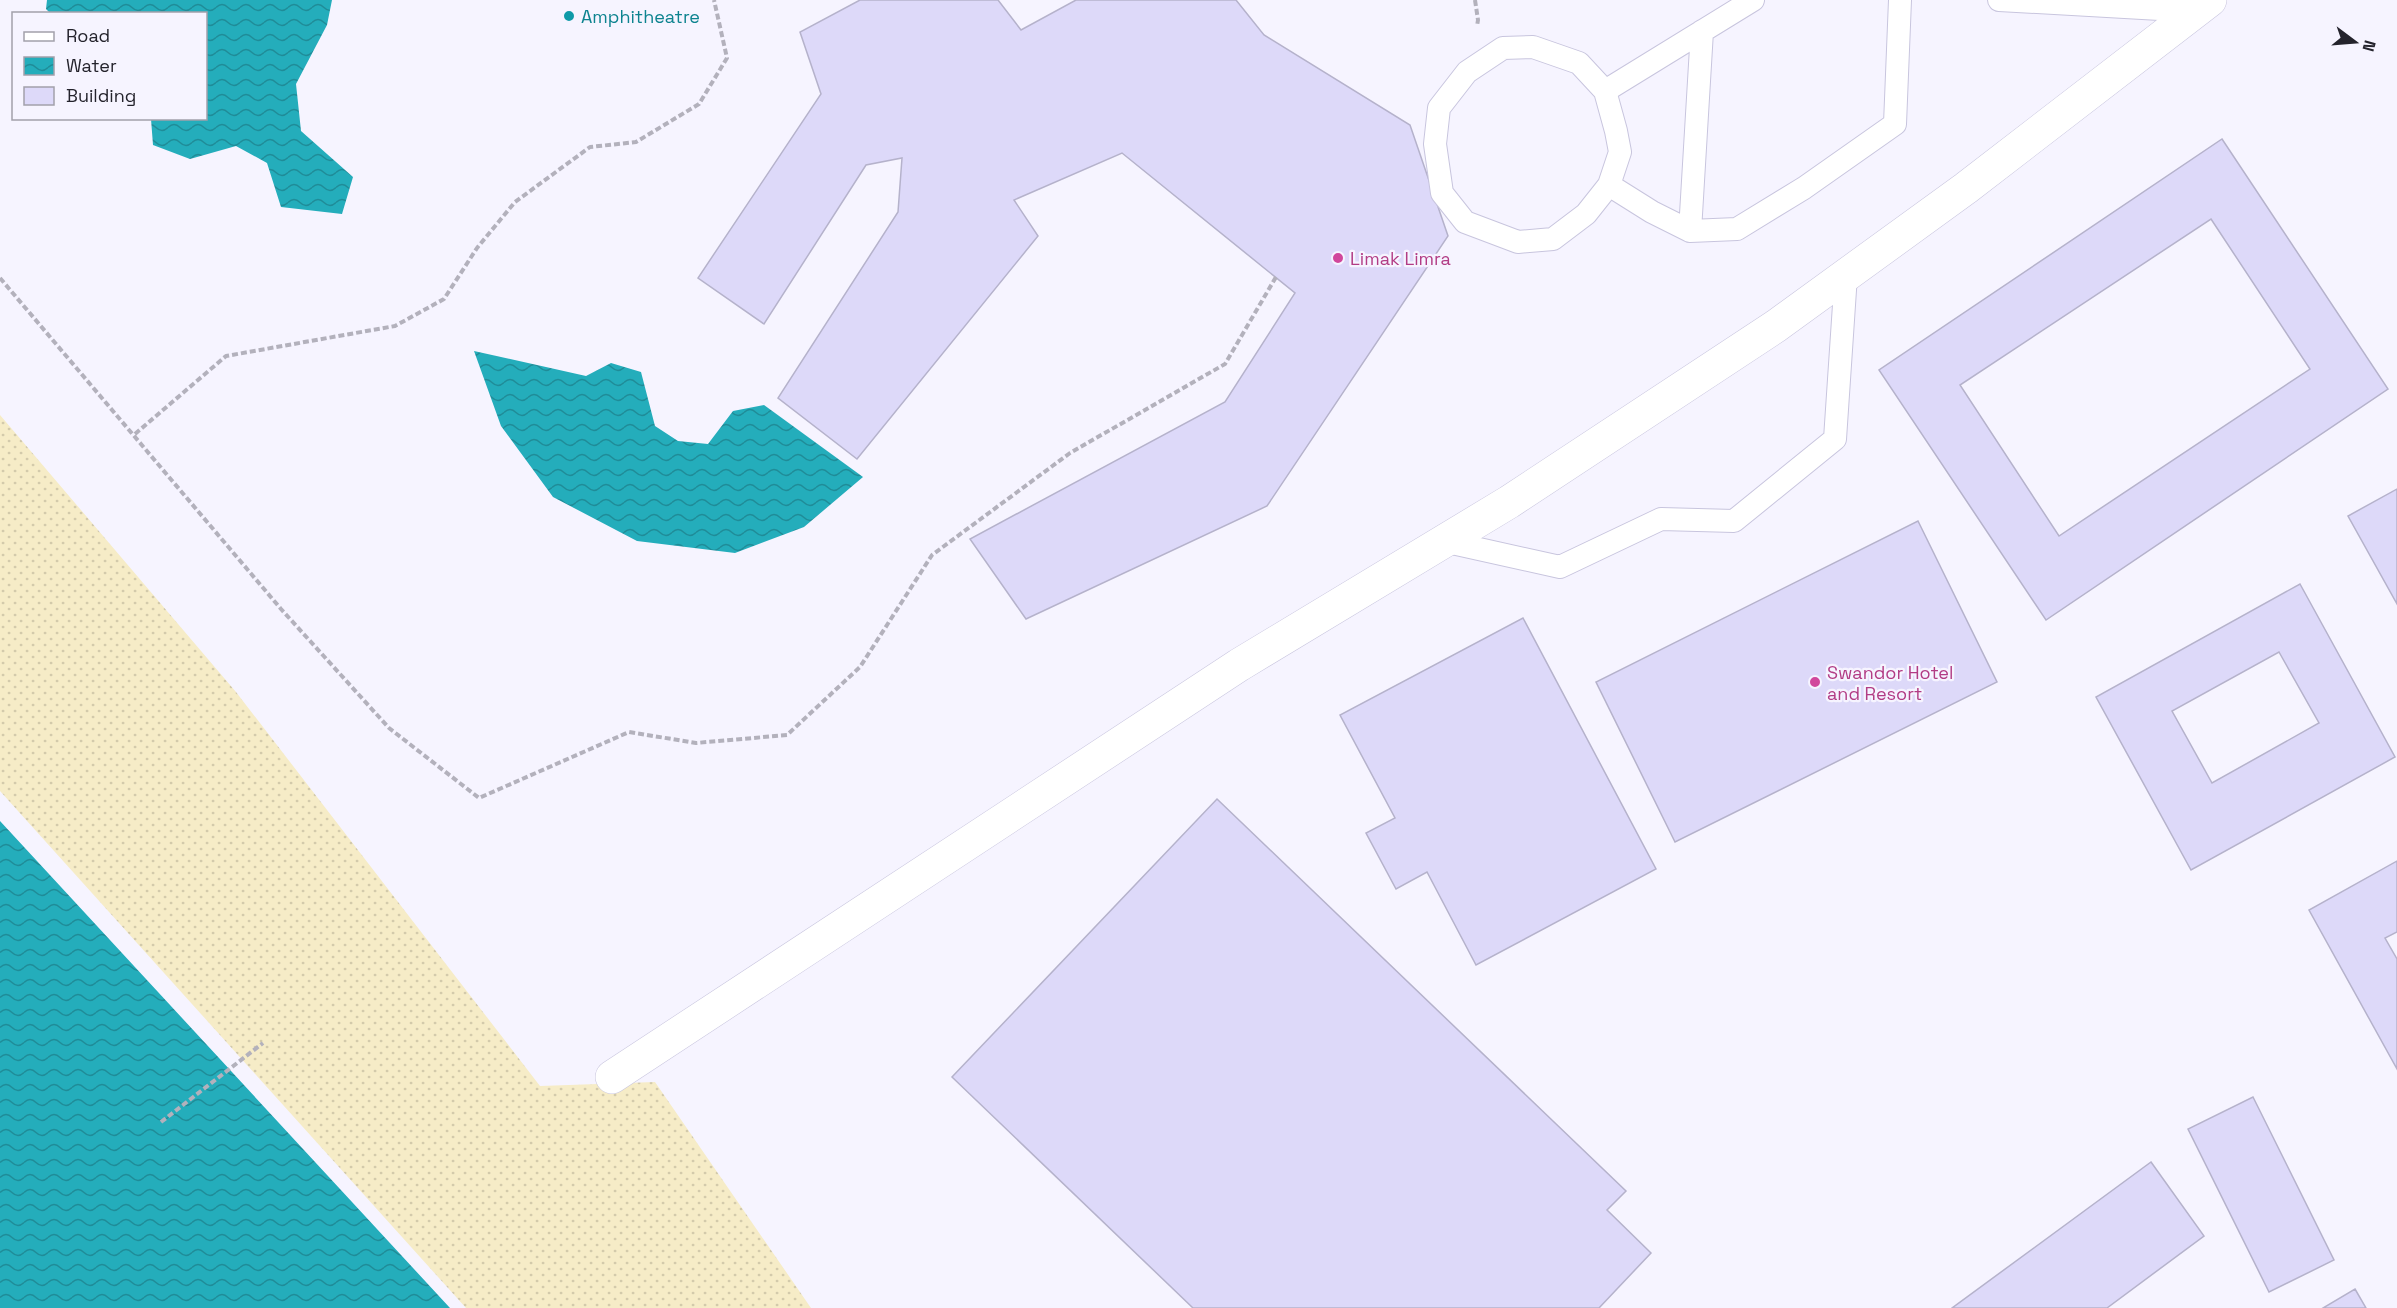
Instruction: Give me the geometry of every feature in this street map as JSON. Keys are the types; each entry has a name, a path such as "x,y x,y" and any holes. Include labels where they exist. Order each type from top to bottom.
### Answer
{"street":[{"path":"612,1077 1239,664 1509,502 1766,333 1966,188 2202,5"}],"lane":[{"path":"1605,91 1753,0"},
{"path":"1609,185 1652,212 1690,231 1737,229 1804,188 1895,124 1900,0"},
{"path":"1999,0 2202,5"},
{"path":"1690,231 1702,32"},
{"path":"1533,47 1579,63 1605,91 1616,131 1620,152 1609,185 1586,214 1553,239 1518,242 1465,222 1442,193 1435,144 1439,108 1467,72 1503,48 1533,47"},
{"path":"1443,541 1560,567 1661,519 1734,521 1835,439 1846,275"}],"path":[{"path":"135,434 226,356 395,326 444,299 477,248 515,202 590,147 636,142 699,104 727,58 714,0"},
{"path":"0,278 135,434 281,609 389,728 479,798 629,732 696,743 787,735 860,667 932,555 1070,453 1225,364 1275,277"},
{"path":"161,1122 262,1043"}],"sand":[{"path":"0,415 236,692 540,1086 655,1082 811,1308 466,1308 0,791"}],"water":[{"path":"47,0 332,0 327,25 296,84 301,131 353,177 342,214 281,207 267,163 236,146 190,159 153,145 151,120 207,120 207,12 49,12 46,9"},
{"path":"474,351 586,376 611,363 641,372 655,426 678,441 708,444 733,411 764,405 863,477 804,527 735,553 637,541 553,497 501,426"},
{"path":"0,821 450,1308 0,1308"}],"building":[{"path":"860,0 998,0 1021,30 1076,0 1236,0 1264,35 1410,125 1448,236 1267,506 1026,619 970,539 1225,402 1295,293 1122,153 1014,200 1038,236 857,459 778,398 898,212 902,158 866,165 764,324 698,278 821,94 800,32"},
{"path":"2222,139 2388,389 2046,620 1879,370","holes":["2211,219 2310,369 2059,536 1960,385"]},
{"path":"2397,489 2397,604 2348,516"},
{"path":"1918,521 1997,682 1675,842 1596,682"},
{"path":"2300,584 2395,757 2191,870 2096,697","holes":["2279,652 2319,723 2212,783 2172,711"]},
{"path":"1523,618 1656,869 1476,965 1427,872 1396,889 1366,833 1395,818 1340,715"},
{"path":"1217,799 1626,1191 1607,1210 1651,1253 1599,1308 1193,1308 952,1077"},
{"path":"2397,861 2397,932 2385,938 2397,959 2397,1069 2309,910"},
{"path":"2253,1097 2334,1260 2269,1292 2188,1129"},
{"path":"2151,1162 2204,1236 2107,1308 1952,1308"},
{"path":"2355,1289 2366,1308 2323,1308"}],"place":[{"name":"Amphitheatre","path":"569,16"},
{"name":"Limak Limra","path":"1338,258"},
{"name":"Swandor Hotel and Resort","path":"1815,682"}]}
